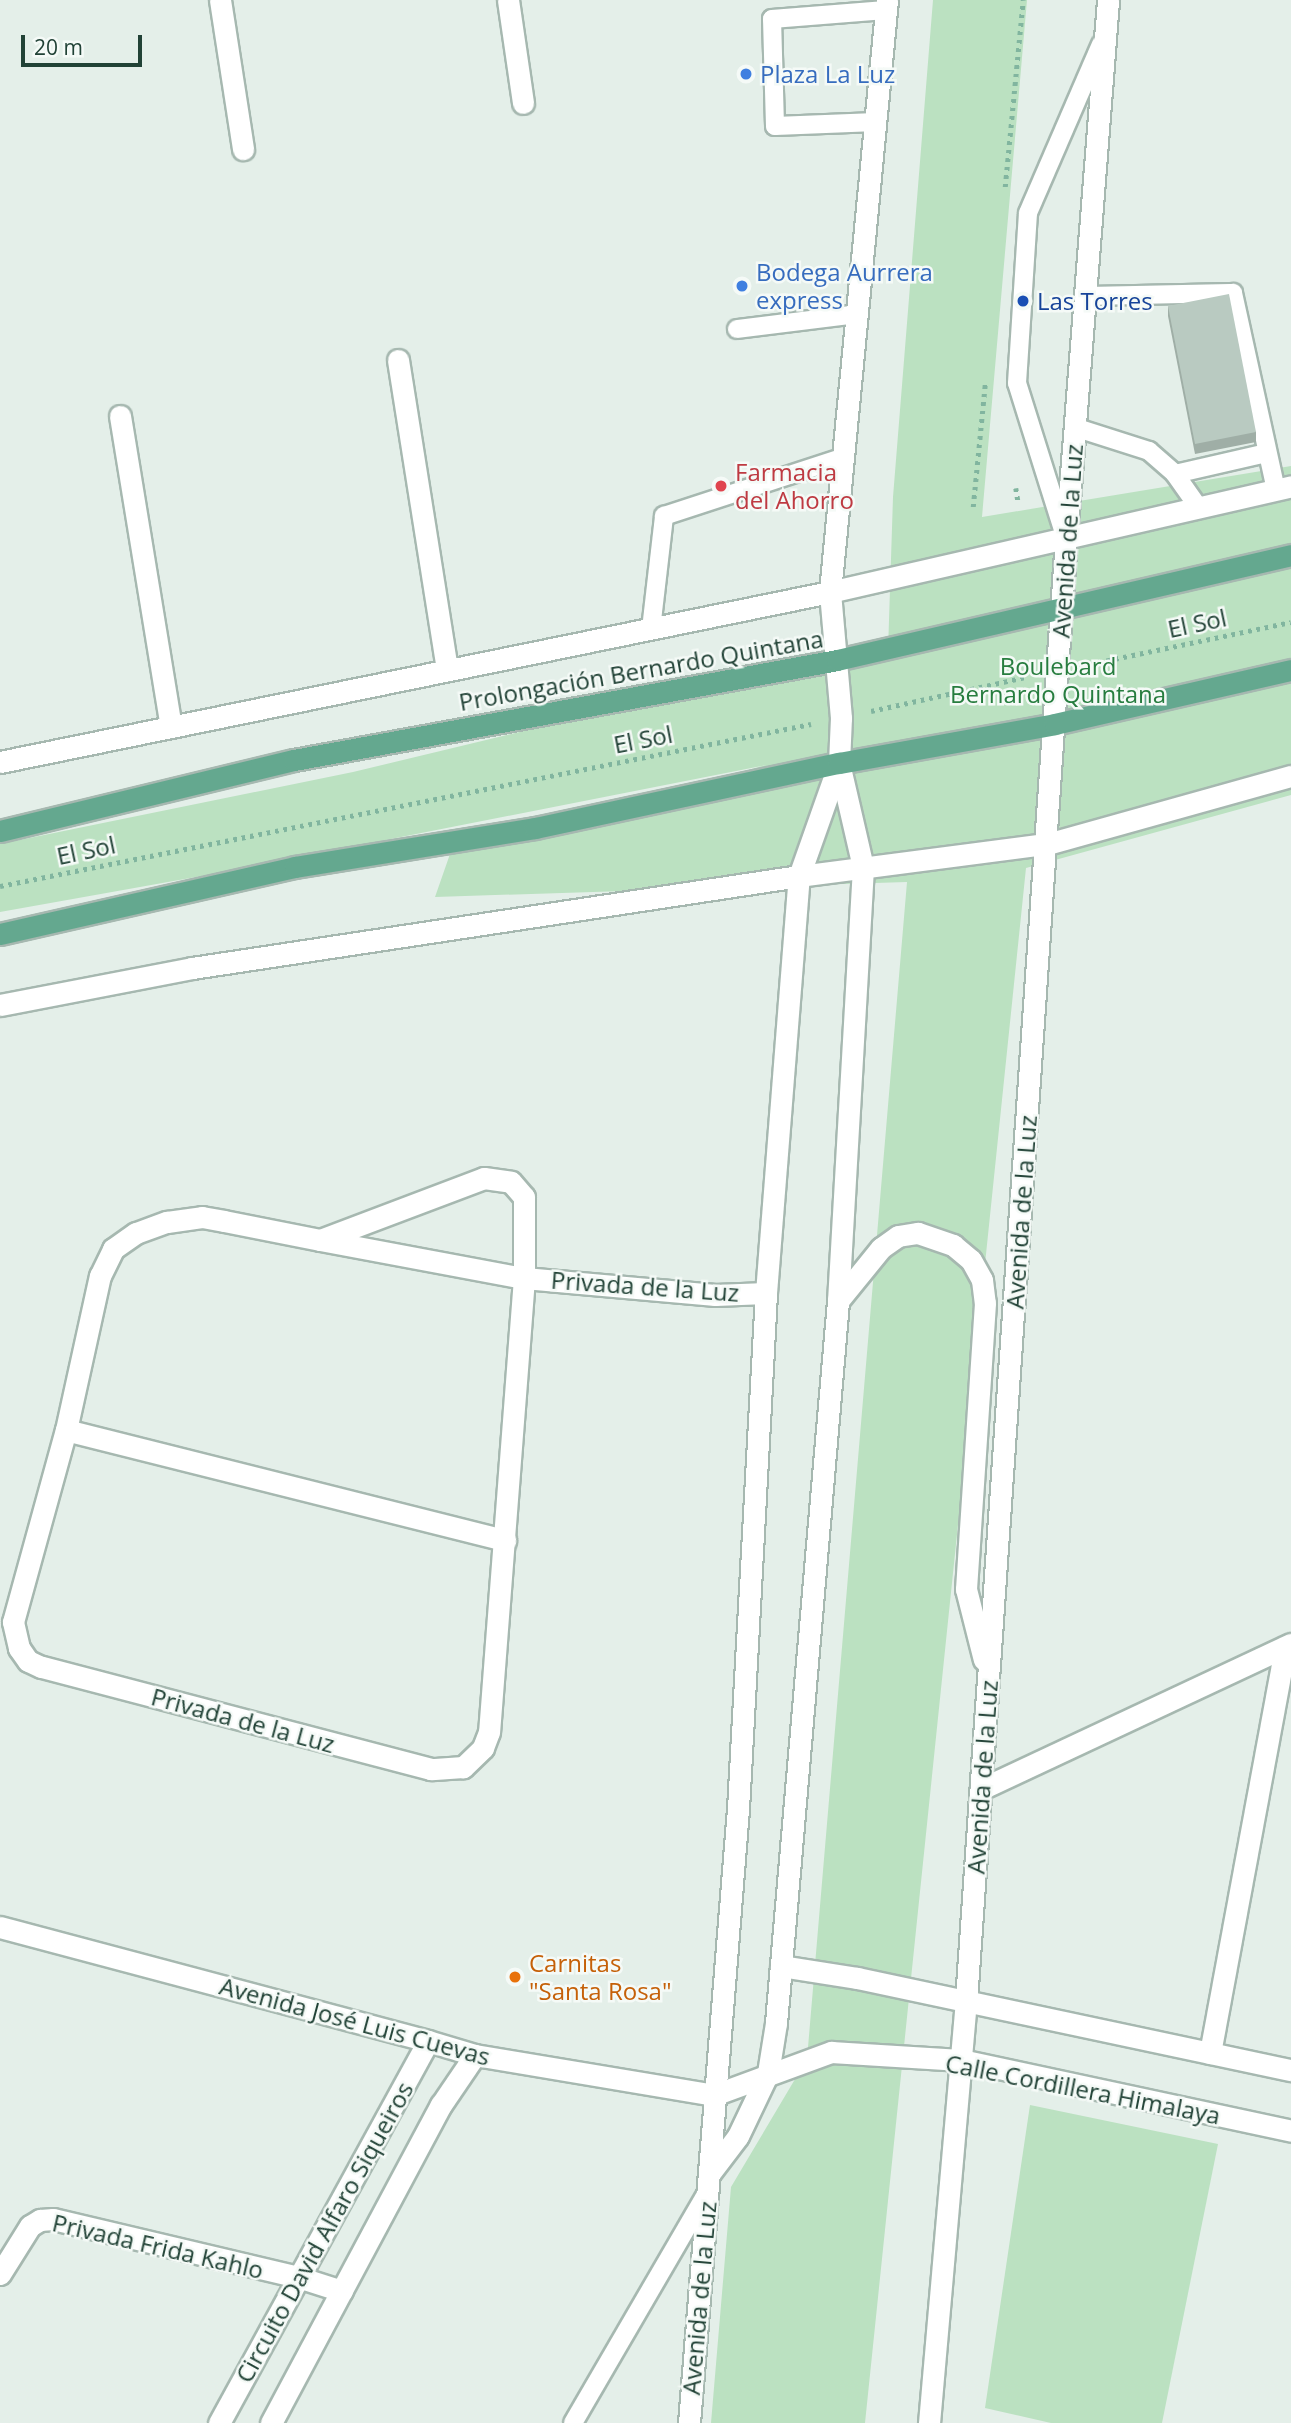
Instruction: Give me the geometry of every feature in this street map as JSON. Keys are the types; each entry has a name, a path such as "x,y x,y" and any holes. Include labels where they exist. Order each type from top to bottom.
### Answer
{"main road":[{"name":"Prolongación Bernardo Quintana","path":"0,831 294,760 837,660 1291,555"},
{"path":"0,934 295,867 535,828 839,763 1055,724 1291,670"}],"street":[{"path":"220,0 243,149"},
{"path":"508,0 523,103"},
{"name":"Avenida de la Luz","path":"929,2423 966,2001 1061,609 1108,0"},
{"name":"Avenida de la Luz","path":"709,2182 738,2136 768,2073 781,1966 838,1301 863,867 839,763 841,718 830,593 886,5"},
{"path":"398,360 447,670"},
{"path":"120,416 171,727"},
{"name":"Prolongación Bernardo Quintana","path":"0,762 830,593 1283,488"},
{"name":"Avenida de la Luz","path":"689,2423 738,1809 766,1293 799,876 839,763"},
{"path":"0,1005 192,968 799,876 1047,844 1291,776"},
{"name":"Privada de la Luz","path":"320,1240 484,1178 511,1182 524,1198 524,1278 505,1540 489,1731 483,1748 463,1767 431,1769 41,1667 28,1661 19,1648 13,1622 66,1430 100,1276 113,1249 146,1230 167,1222 202,1217 320,1240 524,1278 715,1295 766,1293"},
{"path":"838,1301 881,1248 898,1236 918,1233 953,1245 971,1260 982,1280 985,1303 966,1588 988,1679"},
{"path":"66,1430 505,1540"},
{"path":"981,1789 1288,1646"},
{"path":"1210,2053 1288,1646"},
{"name":"Avenida José Luis Cuevas","path":"0,1927 428,2040 475,2056 714,2095"},
{"path":"781,1966 966,2001 1291,2070"},
{"name":"Circuito David Alfaro Siqueiros","path":"219,2423 287,2304 298,2277 428,2040"},
{"name":"Calle Cordillera Himalaya","path":"714,2095 831,2052 961,2060 1291,2131"},
{"name":"Circuito David Alfaro Siqueiros","path":"271,2423 441,2105 475,2056"},
{"name":"Privada Frida Kahlo","path":"0,2274 30,2226 40,2220 52,2219 298,2277 342,2291"}],"lane":[{"path":"876,122 775,125 772,19 886,5"},
{"path":"1066,539 1017,383 1028,213 1105,34"},
{"path":"1085,296 1233,293 1267,453 1283,488"},
{"path":"737,328 858,314"},
{"path":"1074,427 1149,451 1175,474 1199,508"},
{"path":"1175,474 1267,453"},
{"path":"651,629 664,516 844,457"},
{"path":"573,2423 709,2182"}],"path":[{"name":"El Sol","path":"0,886 841,718 1291,622"}],"green space":[{"name":"Boulebard Bernardo Quintana","path":"933,0 1027,0 982,517 1291,466 1291,795 1026,868 865,2423 711,2423 731,2187 807,2059 907,882 435,897 450,854 766,765 224,872 0,912 0,844 353,772 582,717 888,651 893,497"},
{"path":"1030,2105 1218,2144 1162,2423 1051,2423 985,2408"}],"building":[{"path":"1229,294 1256,432 1195,444 1168,306"}],"place":[{"name":"Plaza La Luz","path":"746,74"},
{"name":"Bodega Aurrera express","path":"742,286"},
{"name":"Las Torres","path":"1023,301"},
{"name":"Farmacia del Ahorro","path":"721,486"},
{"name":"Carnitas \"Santa Rosa\"","path":"515,1977"}]}
